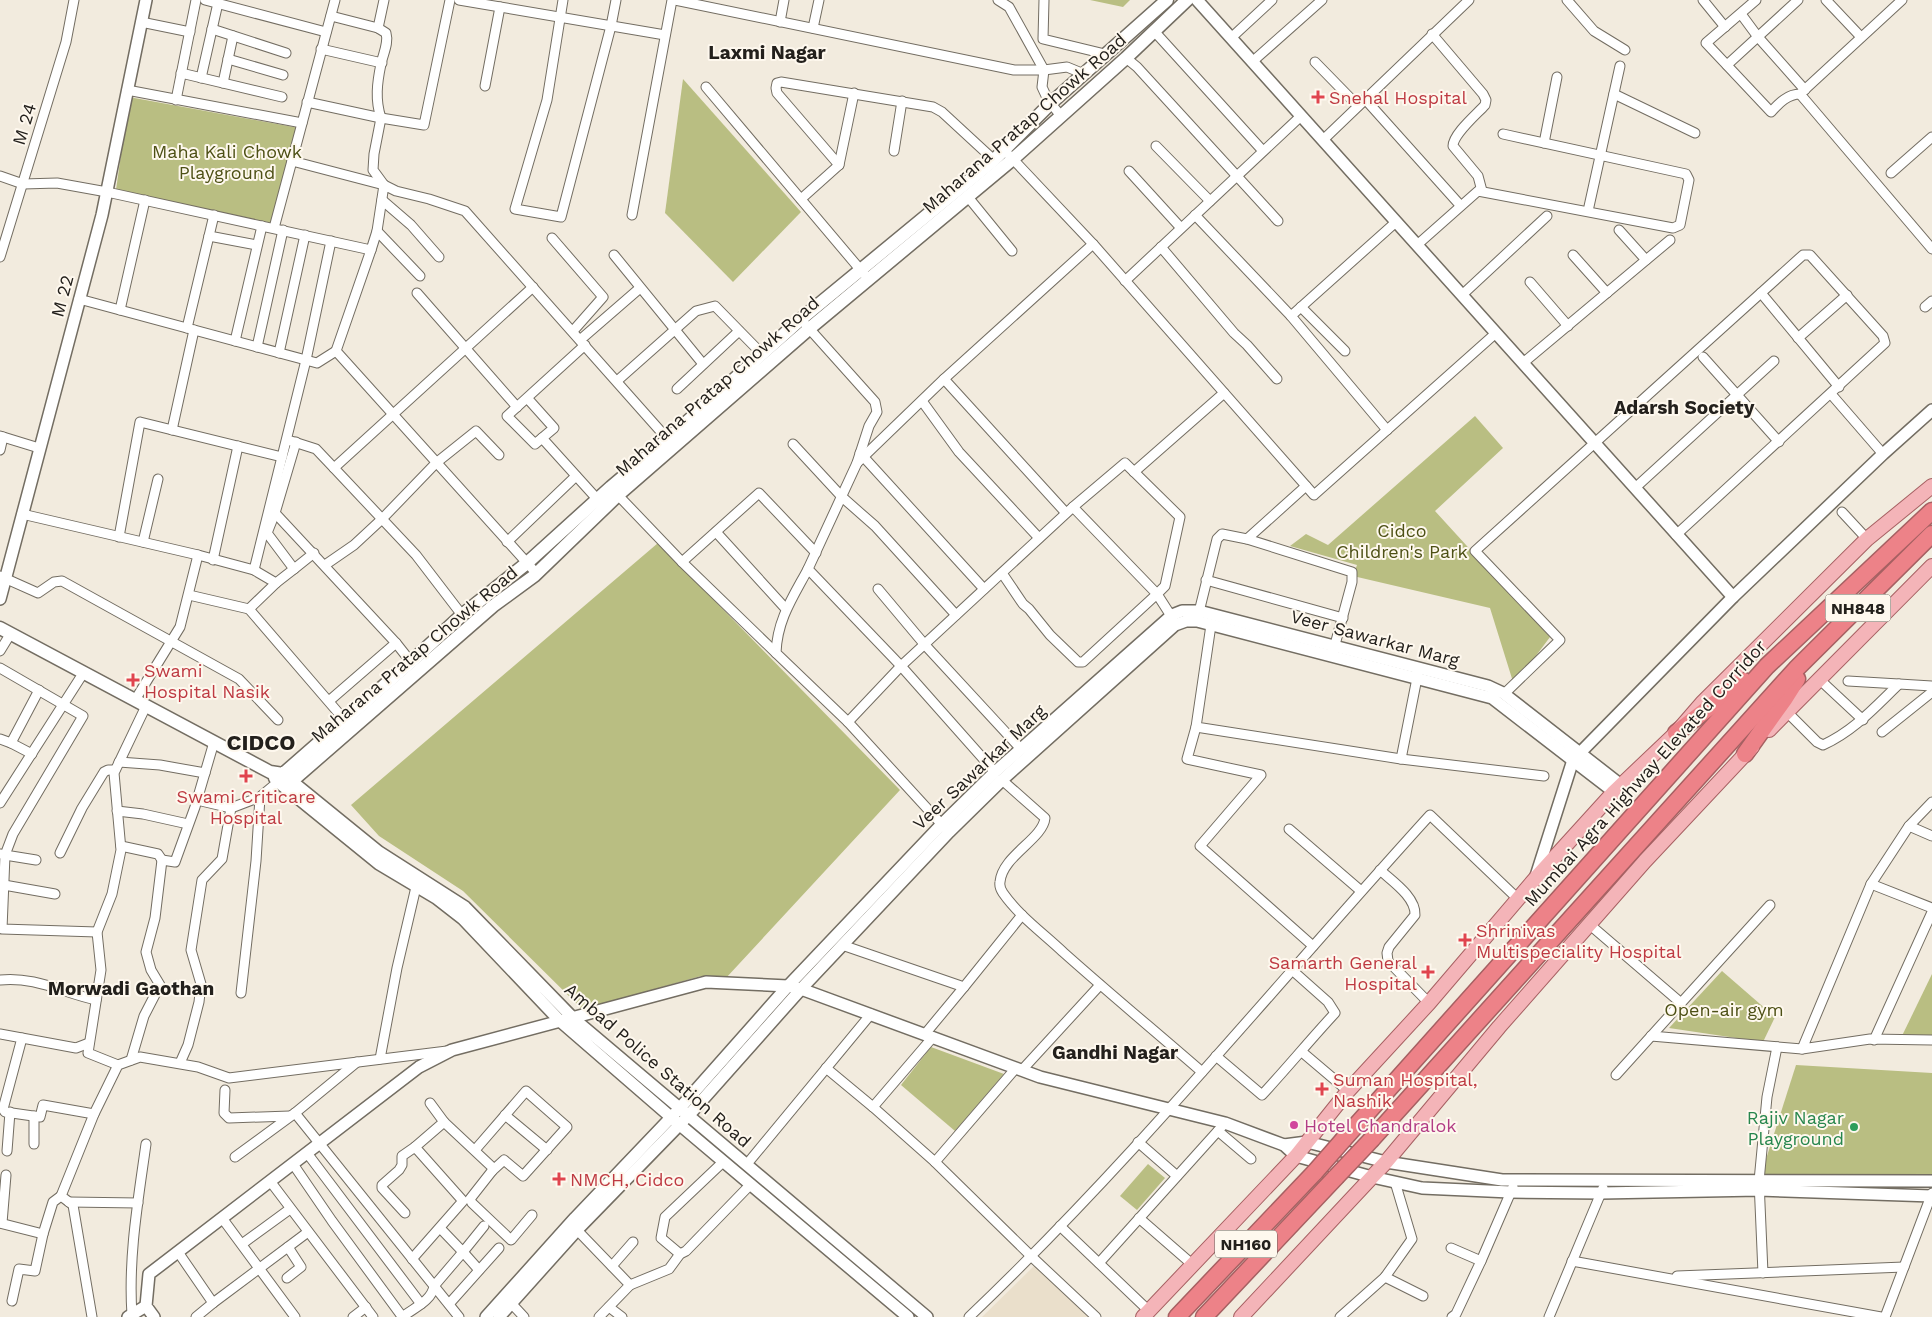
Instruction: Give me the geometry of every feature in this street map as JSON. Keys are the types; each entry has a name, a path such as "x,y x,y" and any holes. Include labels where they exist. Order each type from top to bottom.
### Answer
{"highway":[{"name":"Mumbai Agra Highway Elevated Corridor","path":"1177,1317 1343,1140 1767,666 1932,511"},
{"name":"NH848","path":"1336,1177 1803,663 1932,534"},
{"path":"1745,754 1785,698 1798,677 1803,663"},
{"path":"1676,732 1767,666"},
{"name":"NH160","path":"1204,1317 1336,1177"}],"main road":[{"name":"Maharana Pratap Chowk Road","path":"864,275 968,197 1009,154 1051,103 1167,0"},
{"name":"Maharana Pratap Chowk Road","path":"281,777 492,606 537,574 614,491 994,160 1009,154 1061,116 1187,0"},
{"name":"Maharana Pratap Chowk Road","path":"671,443 762,354 805,324"},
{"path":"1146,1314 1296,1156 1348,1092 1429,1003 1536,878 1618,788 1867,539 1932,486"},
{"name":"Maharana Pratap Chowk Road","path":"348,724 462,615 527,563 598,500 614,491"},
{"path":"1241,1317 1386,1162 1499,1028 1652,854 1745,754 1932,566"},
{"name":"Ambad Police Station Road","path":"6,631 281,777"}],"street":[{"name":"M 24","path":"0,257 66,42 74,0"},
{"name":"M 22","path":"0,599 2,576 22,514 107,192 146,0"},
{"path":"176,100 196,0"},
{"path":"205,0 326,32"},
{"path":"257,347 292,161 335,0"},
{"path":"378,28 384,0"},
{"path":"307,102 424,125 450,0"},
{"path":"459,0 505,5 560,18 665,35"},
{"path":"564,0 547,100 516,210 561,217 611,26 616,0"},
{"path":"632,215 673,0 1014,70 1044,70 1067,67 1084,74"},
{"path":"726,10 728,0"},
{"path":"780,22 784,0"},
{"path":"813,28 818,0"},
{"path":"998,0 1009,3 1044,70 1042,87 1061,116"},
{"path":"1044,0 1043,39 1106,54"},
{"path":"1197,0 1733,597"},
{"path":"1231,38 1272,0"},
{"path":"1252,62 1322,0"},
{"path":"1323,140 1469,0"},
{"path":"1567,0 1594,30 1624,50"},
{"path":"1702,0 1725,27"},
{"path":"1756,0 1706,43 1771,112 1781,102 1794,94 1803,92 1901,0"},
{"path":"1727,65 1798,0"},
{"path":"1826,0 1862,37"},
{"path":"201,78 218,3"},
{"path":"485,86 505,5"},
{"path":"1741,14 1932,249"},
{"path":"79,299 317,363 336,351 378,231 384,185 373,170 381,118 376,104 387,35 378,28 331,16"},
{"path":"141,22 190,32"},
{"path":"212,29 286,53"},
{"path":"1154,31 1263,151"},
{"path":"1432,34 1486,100 1485,105 1457,134 1453,142 1453,146 1478,176 1482,191"},
{"path":"223,83 233,36"},
{"path":"321,50 382,63"},
{"path":"1126,58 1137,67 1278,221"},
{"path":"228,60 283,75"},
{"path":"1315,62 1361,103 1460,205"},
{"path":"1588,211 1620,66"},
{"path":"181,73 282,97"},
{"path":"1544,143 1557,77"},
{"path":"839,165 777,93 777,83 781,82 854,93 933,107 942,112 994,160"},
{"path":"706,87 864,275"},
{"path":"127,90 302,123"},
{"path":"801,199 839,165 854,93"},
{"path":"1614,94 1695,133"},
{"path":"894,151 902,102"},
{"path":"1125,281 1301,116"},
{"path":"1417,245 1474,193 1482,191 1673,228 1679,226 1689,180 1686,174 1503,134"},
{"path":"1891,173 1932,137"},
{"path":"1156,146 1210,201"},
{"path":"1009,154 1093,244 1314,495 1496,333"},
{"path":"292,161 384,185 396,191 465,210 671,443"},
{"path":"1129,171 1181,228"},
{"path":"0,176 23,184 57,183 107,192 371,250"},
{"path":"968,197 1012,251"},
{"path":"120,310 145,200"},
{"path":"382,200 411,225 439,257"},
{"path":"172,430 214,215"},
{"path":"1195,215 1291,316 1387,430"},
{"path":"1462,295 1547,216"},
{"path":"1291,316 1396,222"},
{"path":"235,341 262,226"},
{"path":"1619,230 1646,260"},
{"path":"378,231 420,276"},
{"path":"279,353 305,235"},
{"path":"209,236 257,245"},
{"path":"552,238 602,297 573,332"},
{"path":"1524,363 1670,240"},
{"path":"294,569 267,533 275,513 291,441 331,241"},
{"path":"860,457 1093,244"},
{"path":"1161,247 1234,333 1277,379"},
{"path":"1504,694 1560,640 1475,551 1761,293 1807,254 1813,257 1883,336 1885,343 1676,535"},
{"path":"614,255 703,364"},
{"path":"1573,255 1607,293"},
{"path":"1530,282 1568,326"},
{"path":"334,468 533,287"},
{"path":"528,398 554,428 534,444 507,416 528,398 582,342 640,288"},
{"path":"417,293 517,407"},
{"path":"1761,293 1839,387"},
{"path":"1798,338 1847,295"},
{"path":"617,381 696,310 715,306 762,354"},
{"path":"1301,307 1345,351"},
{"path":"776,653 776,641 781,619 816,553 842,497 860,457 869,426 877,412 875,402 805,324"},
{"path":"677,389 739,331"},
{"path":"336,351 537,574"},
{"path":"1703,357 1779,442"},
{"path":"1635,488 1774,362"},
{"path":"944,379 1070,510 1157,594 1174,620"},
{"path":"1134,472 1224,393"},
{"path":"1831,394 1883,454"},
{"path":"922,401 959,452 1039,538"},
{"path":"1536,878 1576,756 1733,597 1932,410"},
{"path":"119,537 140,422 282,457"},
{"path":"325,565 354,545 436,464 476,431 499,455"},
{"path":"0,450 2,436 40,448"},
{"path":"542,438 598,500"},
{"path":"254,570 282,457 291,441"},
{"path":"291,441 316,448 416,555 462,615"},
{"path":"793,444 842,497 875,526 956,615"},
{"path":"213,560 238,446"},
{"path":"860,457 984,589"},
{"path":"848,722 901,666 1039,538 1125,463 1180,517 1165,586 1083,662 1078,662 1050,635 1023,604 1002,573"},
{"path":"507,542 576,476"},
{"path":"143,542 158,479"},
{"path":"1247,538 1306,486"},
{"path":"614,491 682,562 848,722 945,828"},
{"path":"682,562 759,493 816,553"},
{"path":"1842,512 1867,539"},
{"path":"275,513 325,565 411,662"},
{"path":"22,514 254,570 276,583"},
{"path":"716,532 786,609"},
{"path":"1198,616 1217,539 1222,534 1247,538 1352,572 1352,582 1334,651"},
{"path":"249,609 276,583 314,553"},
{"path":"198,555 180,627 141,703 114,773 121,846 112,894 97,932 101,970 88,1053 118,1065 140,1057 198,1067 229,1078 452,1050 706,982 788,986 871,1014 1040,1077 1169,1109 1221,1127 1284,1144 1307,1142 1386,1162 1502,1180 1606,1180 1759,1185 1932,1195 1885,1317"},
{"path":"808,569 901,666 999,776 1045,818 1043,825 1007,864 1000,881 1002,891 1022,915 1202,1072"},
{"path":"2,576 38,593 54,582 62,581 239,680 278,720"},
{"path":"1206,580 1343,618"},
{"path":"878,588 925,645 1021,749"},
{"path":"189,594 249,609 348,724"},
{"name":"Veer Sawarkar Marg","path":"999,776 1021,749 1174,620 1186,621 1198,616 1418,673 1488,686 1504,694 1576,756"},
{"name":"Veer Sawarkar Marg","path":"1198,616 1211,625 1334,651"},
{"name":"Veer Sawarkar Marg","path":"684,1112 788,986 945,828 999,776 1174,620"},
{"path":"1211,625 1196,727 1187,759 1261,775 1200,846 1313,946"},
{"path":"0,651 6,631"},
{"path":"329,701 396,643"},
{"path":"0,668 84,716 2,854 4,884 2,929 97,932"},
{"path":"0,802 84,672"},
{"path":"1401,759 1418,673"},
{"name":"Veer Sawarkar Marg","path":"1418,673 1496,700 1618,788"},
{"path":"1819,679 1863,720"},
{"path":"1848,681 1932,686"},
{"path":"1787,712 1817,742 1823,745 1863,720 1899,684"},
{"path":"11,744 39,690"},
{"path":"1882,732 1932,692"},
{"path":"1196,727 1401,759 1544,776"},
{"path":"0,738 32,754"},
{"path":"162,860 175,862 197,800 214,742"},
{"path":"60,854 82,808 104,772 117,766 160,765 205,773"},
{"path":"197,800 231,808 260,797 281,777"},
{"name":"Ambad Police Station Road","path":"281,777 379,864 436,898 463,919 560,1021 723,1162 908,1317"},
{"name":"Ambad Police Station Road","path":"281,777 379,852 465,907 574,1018 927,1317"},
{"path":"0,786 9,789"},
{"path":"240,993 256,861 260,797"},
{"path":"1802,1048 1871,884 1909,826 1932,802"},
{"path":"180,1063 188,1045 199,1002 201,984 191,950 202,880 222,859 231,808"},
{"path":"117,811 143,814 188,824"},
{"path":"969,1317 1032,1257 1169,1109 1360,891 1430,815 1518,899"},
{"path":"1909,826 1932,836"},
{"name":"Veer Sawarkar Marg","path":"486,1317 801,989 945,828"},
{"path":"1290,829 1360,891"},
{"path":"121,846 158,854 162,860 155,918 146,952 151,970 160,985 144,1016 131,1060"},
{"path":"2,854 36,860"},
{"path":"1380,870 1406,894 1415,909 1415,915 1388,947 1388,960 1429,1003"},
{"path":"4,884 55,894"},
{"path":"1871,884 1932,910 1874,1040"},
{"path":"380,1059 397,968 416,887"},
{"path":"1616,1075 1770,905"},
{"path":"873,1107 1022,915"},
{"path":"1589,924 1681,1003"},
{"path":"842,945 964,988"},
{"path":"1216,1056 1262,1096 1302,1052 1307,1043 1335,1013 1328,1002 1292,970"},
{"path":"0,980 28,980 77,996 96,1000"},
{"path":"935,1162 1019,1069 1100,985"},
{"path":"747,1164 871,1014"},
{"path":"0,1034 76,1048 89,1043"},
{"path":"1651,1036 1802,1048 1874,1040 1932,1040"},
{"path":"22,1038 3,1109 6,1112 40,1116 43,1105 94,1114"},
{"path":"1763,1273 1759,1185 1767,1097 1777,1047"},
{"path":"154,1317 146,1306 149,1274 419,1067 452,1050"},
{"path":"1302,1052 1348,1092"},
{"path":"235,1157 293,1114 357,1062"},
{"path":"12,1302 20,1269 35,1271 43,1234 53,1202 61,1196 94,1114 118,1065"},
{"path":"826,1068 935,1162 1096,1317"},
{"path":"225,1090 224,1113 229,1118 293,1114"},
{"path":"475,1150 526,1091 567,1127 523,1176 504,1160 492,1171 470,1199 511,1240 532,1215"},
{"path":"430,1104 444,1122 492,1166 492,1171"},
{"path":"7,1151 10,1112"},
{"path":"293,1114 320,1143 459,1317"},
{"path":"505,1115 547,1150"},
{"path":"34,1116 34,1144"},
{"path":"405,1213 382,1188 382,1185 399,1170 402,1165 402,1156 444,1122"},
{"path":"1221,1127 1251,1158"},
{"path":"1099,1263 1221,1127"},
{"path":"1138,1142 1176,1176"},
{"path":"130,1316 130,1286 146,1144"},
{"path":"1284,1144 1296,1156 1372,1177 1422,1188 1510,1192 1601,1193 1759,1185 1932,1181"},
{"path":"412,1259 463,1201 414,1147"},
{"path":"307,1153 421,1304"},
{"path":"680,1254 661,1238 665,1217 723,1162"},
{"path":"293,1164 401,1314 405,1315 421,1304 433,1292 434,1286 484,1226"},
{"path":"6,1175 1,1223 43,1234"},
{"path":"1458,1316 1516,1180"},
{"path":"1549,1317 1606,1180"},
{"path":"270,1181 373,1317"},
{"path":"1340,1317 1385,1277 1412,1239 1394,1182"},
{"path":"600,1317 630,1285 669,1269 680,1254 686,1251 751,1184"},
{"path":"61,1196 73,1205 92,1317"},
{"name":"Veer Sawarkar Marg","path":"499,1317 577,1230 602,1196"},
{"path":"69,1202 138,1203"},
{"path":"242,1244 290,1209"},
{"path":"222,1218 295,1317"},
{"path":"1139,1218 1192,1265"},
{"path":"1060,1226 1099,1263 1146,1314"},
{"path":"440,1228 480,1270"},
{"path":"577,1230 630,1285"},
{"path":"196,1317 308,1232"},
{"path":"612,1266 634,1242"},
{"path":"287,1278 301,1266 288,1247"},
{"path":"449,1304 499,1248"},
{"path":"1450,1248 1481,1261"},
{"path":"178,1252 213,1303"},
{"path":"1572,1261 1881,1317"},
{"path":"1659,1277 1904,1267"},
{"path":"1385,1277 1423,1296"},
{"path":"511,1303 524,1317"},
{"path":"130,1316 146,1306"},
{"path":"609,1306 622,1317"},
{"path":"353,1317 366,1308"}],"shaded area":[{"path":"1034,1266 1095,1317 982,1317"}],"green space":[{"path":"1090,0 1130,0 1123,7"},
{"path":"683,79 801,212 733,282 665,213"},
{"name":"Maha Kali Chowk Playground","path":"129,97 299,128 272,223 116,190"},
{"name":"Cidco Children's Park","path":"1475,416 1503,448 1435,511 1550,637 1514,685 1490,608 1353,576 1357,565 1290,546 1306,534 1328,545"},
{"path":"658,543 900,790 726,978 701,976 648,991 586,1013 463,891 379,836 351,805"},
{"name":"Open-air gym","path":"1722,971 1775,1017 1763,1042 1669,1028"},
{"path":"1932,974 1932,1040 1900,1040"},
{"path":"931,1047 1004,1074 955,1131 901,1085"},
{"name":"Rajiv Nagar Playground","path":"1796,1065 1932,1073 1932,1181 1759,1181"},
{"path":"1148,1164 1165,1178 1137,1210 1120,1196"}],"place":[{"name":"Snehal Hospital","path":"1318,97"},
{"name":"Swami Hospital Nasik","path":"133,680"},
{"name":"Swami Criticare Hospital","path":"246,776"},
{"name":"Shrinivas Multispeciality Hospital","path":"1465,940"},
{"name":"Samarth General Hospital","path":"1428,972"},
{"name":"Suman Hospital, Nashik","path":"1322,1089"},
{"name":"Hotel Chandralok","path":"1294,1125"},
{"name":"Rajiv Nagar Playground","path":"1854,1127"},
{"name":"NMCH, Cidco","path":"559,1179"}],"district":[{"name":"Laxmi Nagar","path":"767,52"},
{"name":"Adarsh Society","path":"1684,407"},
{"name":"CIDCO","path":"261,742"},
{"name":"Morwadi Gaothan","path":"131,988"},
{"name":"Gandhi Nagar","path":"1115,1052"}]}
